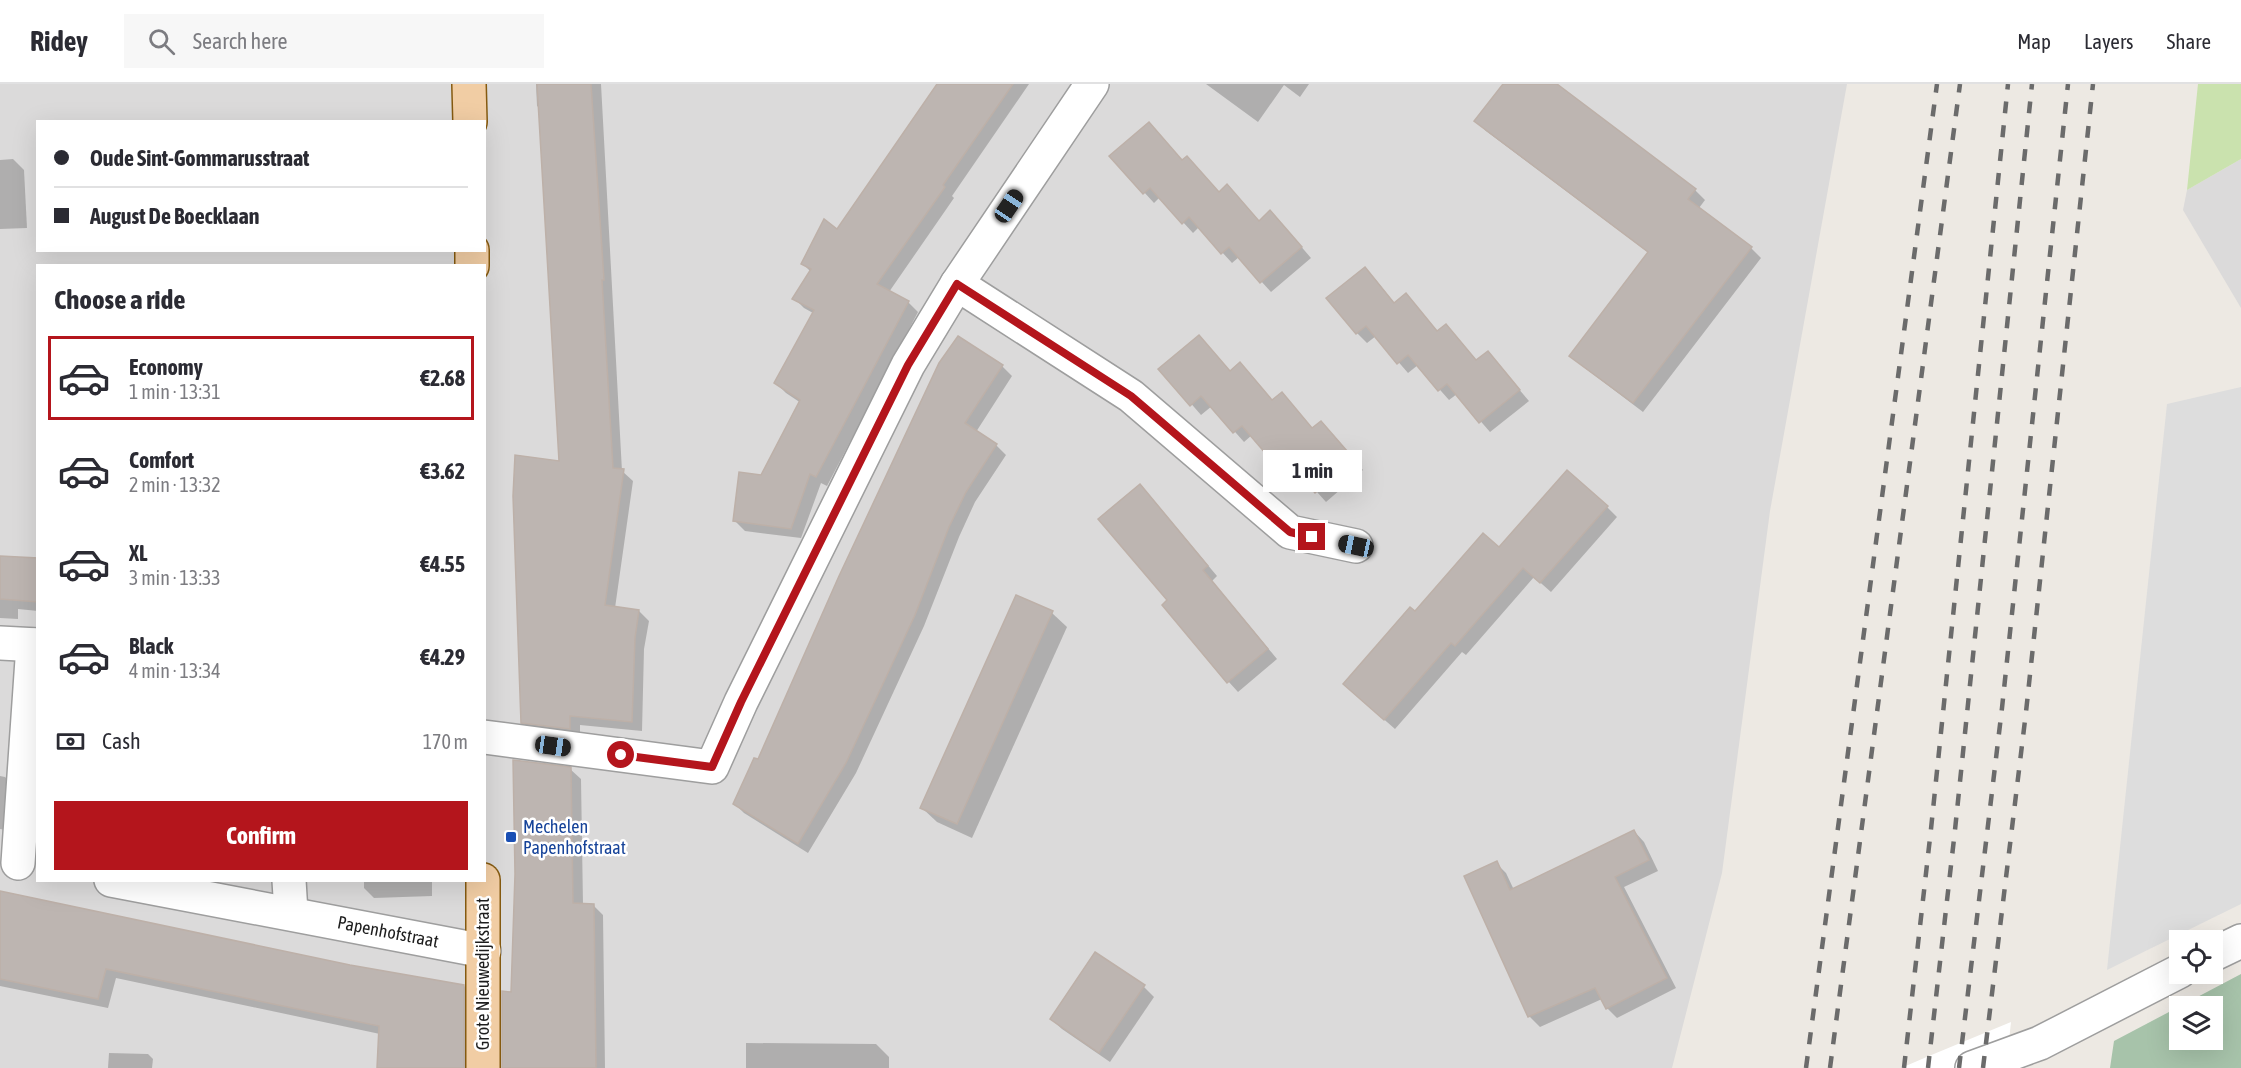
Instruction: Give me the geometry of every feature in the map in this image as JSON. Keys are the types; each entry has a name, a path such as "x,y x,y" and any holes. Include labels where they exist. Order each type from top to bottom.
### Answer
{"main road":[{"path":"469,84 470,120"},
{"name":"Grote Nieuwedijkstraat","path":"483,882 483,1068"}],"street":[{"path":"486,737 712,767 741,702 908,365 957,284 1092,84"},
{"path":"957,284 1131,396 1290,532 1356,546"},
{"path":"0,643 35,645 19,864"},
{"name":"Papenhofstraat","path":"122,882 484,951"},
{"path":"289,882 291,913"},
{"path":"2223,950 2241,941"},
{"path":"1972,1068 2040,1043 2169,977"}],"shaded area":[{"path":"0,84 1847,84 1770,511 1722,873 1672,1068 0,1068"},
{"path":"2241,159 2241,308 2183,210 2187,190"},
{"path":"2241,387 2241,904 2188,930 2169,930 2169,939 2107,970 2167,404"}],"green space":[{"path":"2198,84 2241,84 2241,159 2187,190"},
{"path":"2241,974 2241,1068 2110,1068 2114,1041 2169,1012 2169,1050 2223,1050 2223,996 2199,996"}],"pier":[{"path":"2011,1022 2006,1068 1901,1068 1929,1056"}],"building":[{"path":"537,84 591,84 613,468 624,469 605,605 639,610 635,638 632,722 570,716 570,729 521,723 513,496 515,455 559,461"},
{"path":"937,84 1013,84 877,284 909,301 816,477 810,474 791,529 733,521 739,472 761,475 800,400 774,383 814,310 792,299 811,269 801,264 824,219 837,229"},
{"path":"1503,84 1557,84 1696,189 1688,199 1752,247 1633,403 1569,356 1648,252 1474,121"},
{"path":"1149,122 1182,160 1187,156 1219,192 1227,184 1259,221 1270,210 1302,247 1260,283 1229,247 1221,254 1189,217 1182,224 1150,188 1143,194 1109,156"},
{"path":"1365,267 1394,303 1406,293 1437,331 1446,324 1476,360 1488,351 1520,390 1479,423 1447,384 1438,391 1408,355 1397,364 1366,326 1356,334 1326,298"},
{"path":"1199,335 1230,371 1240,362 1272,400 1282,392 1312,428 1321,421 1354,459 1315,493 1282,454 1273,462 1242,426 1233,433 1201,396 1190,406 1158,369"},
{"path":"958,336 1003,365 965,423 997,444 966,492 949,527 915,615 846,763 798,844 733,804 754,758 758,759 839,576 939,363"},
{"path":"1567,470 1608,506 1540,583 1523,568 1455,646 1451,643 1384,720 1343,684 1410,607 1415,611 1483,533 1499,547"},
{"path":"1140,484 1208,566 1203,570 1268,649 1227,683 1162,605 1167,600 1098,519"},
{"path":"0,556 36,558 36,602 0,599"},
{"path":"1016,595 1053,611 957,824 920,808"},
{"path":"513,760 571,767 573,903 594,904 596,1068 502,1068 502,991 511,992 515,874"},
{"path":"1634,830 1649,860 1615,877 1667,978 1606,1009 1595,988 1528,1017 1464,876 1497,861 1510,890"},
{"path":"0,891 350,965 464,985 464,1068 377,1068 379,1026 106,969 98,999 0,979"},
{"path":"1095,952 1145,985 1099,1053 1050,1019"}],"railway":[{"path":"1806,1068 1937,84"},
{"path":"1830,1068 1960,84"},
{"path":"1904,1068 2008,84"},
{"path":"1928,1068 1955,830 2032,84"},
{"path":"1959,1068 2002,708 2068,84"},
{"path":"1983,1068 2026,712 2093,84"}],"place":[{"name":"Mechelen Papenhofstraat","path":"511,837"}],"route":[{"path":"621,755 712,767 741,702 908,365 957,284 1131,396 1290,532 1312,537"}]}
